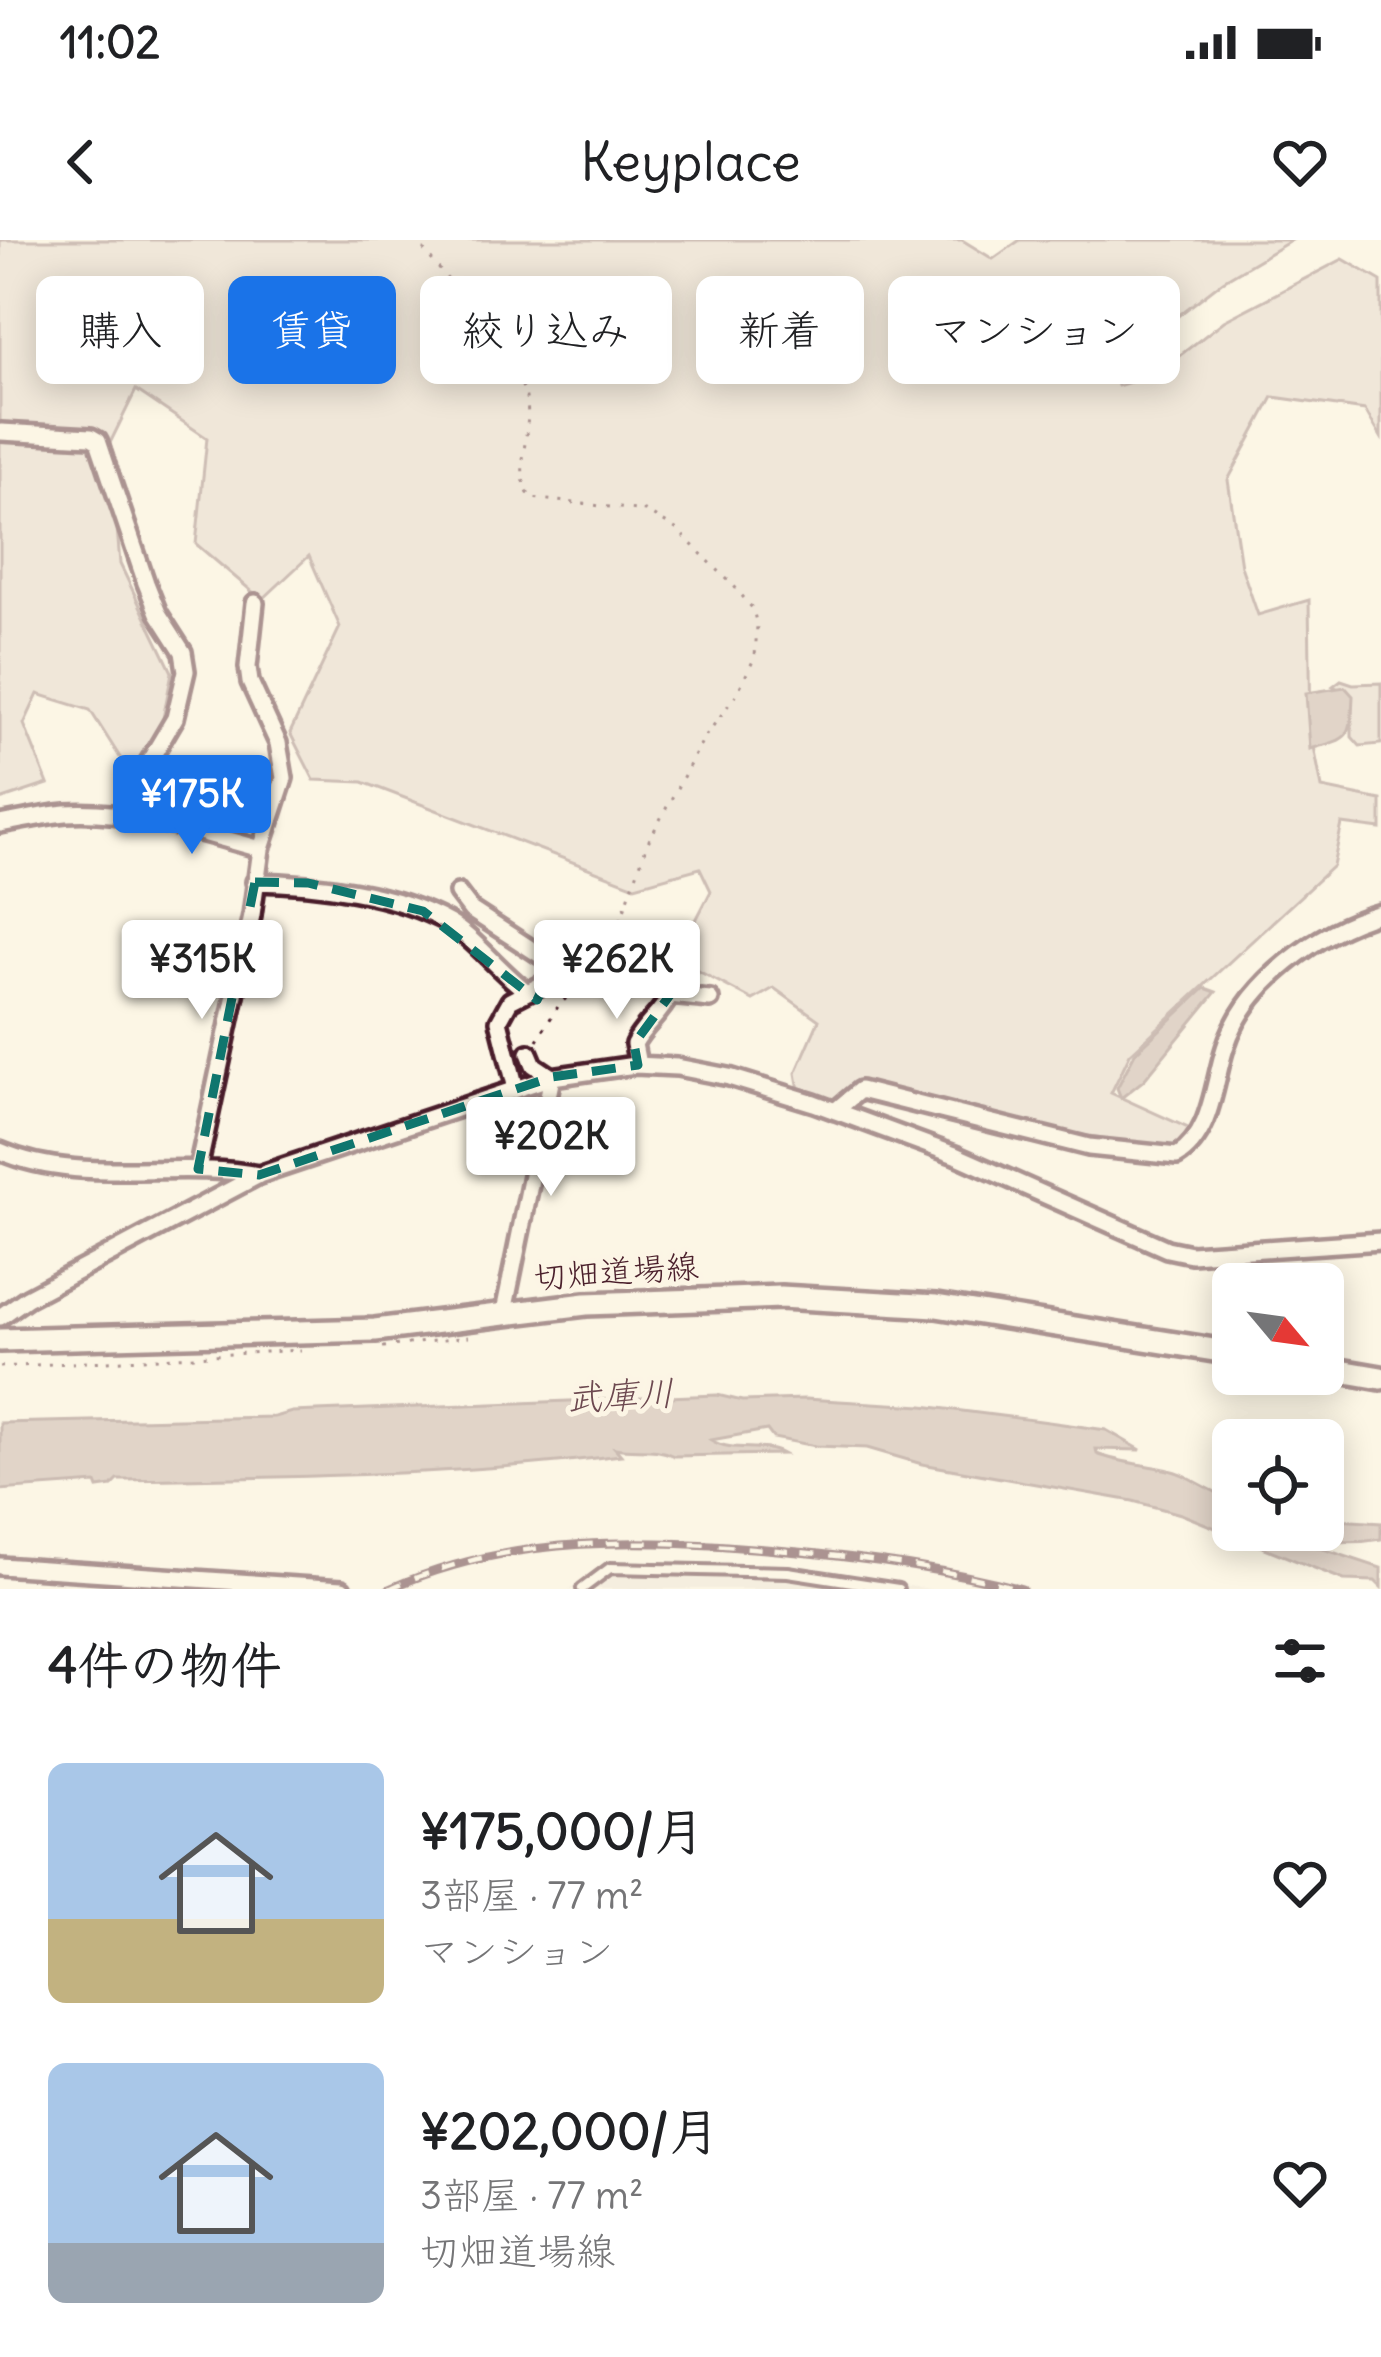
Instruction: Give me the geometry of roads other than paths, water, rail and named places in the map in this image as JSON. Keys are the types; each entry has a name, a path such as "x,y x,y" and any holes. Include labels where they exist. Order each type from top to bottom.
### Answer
{"main road":[{"name":"切畑道場線","path":"0,1340 375,1330 657,1298 781,1297 872,1300 1023,1318 1212,1350"},
{"path":"1344,1372 1381,1378"}],"street":[{"path":"1,432 98,441 146,584 183,652 186,670 176,718 140,777 131,818"},
{"path":"198,1169 252,916 261,849 284,778 278,743 250,682 255,603"},
{"path":"0,824 64,813 156,820 261,849"},
{"path":"255,882 308,883 422,911 452,925 527,992"},
{"path":"458,893 471,910 554,964 589,969 624,966 670,995 710,999"},
{"path":"836,1111 860,1090 1089,1147 1177,1156 1200,1133 1226,1043 1272,974 1349,922 1381,913"},
{"path":"515,1088 499,1021 510,1000 547,982 554,964"},
{"path":"638,1065 634,1044 659,1017 670,995"},
{"path":"529,1053 533,1065 552,1077"},
{"path":"0,1317 259,1174 552,1077 638,1065 729,1077 836,1111 955,1155 1167,1250 1191,1254 1381,1241"},
{"path":"504,1312 552,1077"},
{"path":"0,1150 38,1163 259,1174"},
{"path":"0,1566 341,1589"}],"lane":[{"path":"582,1589 610,1568 788,1572 898,1589"}],"railway":[{"path":"389,1589 483,1558 580,1544 630,1543 839,1556 1022,1589"}],"water label":[{"name":"武庫川","path":"620,1395"}]}
